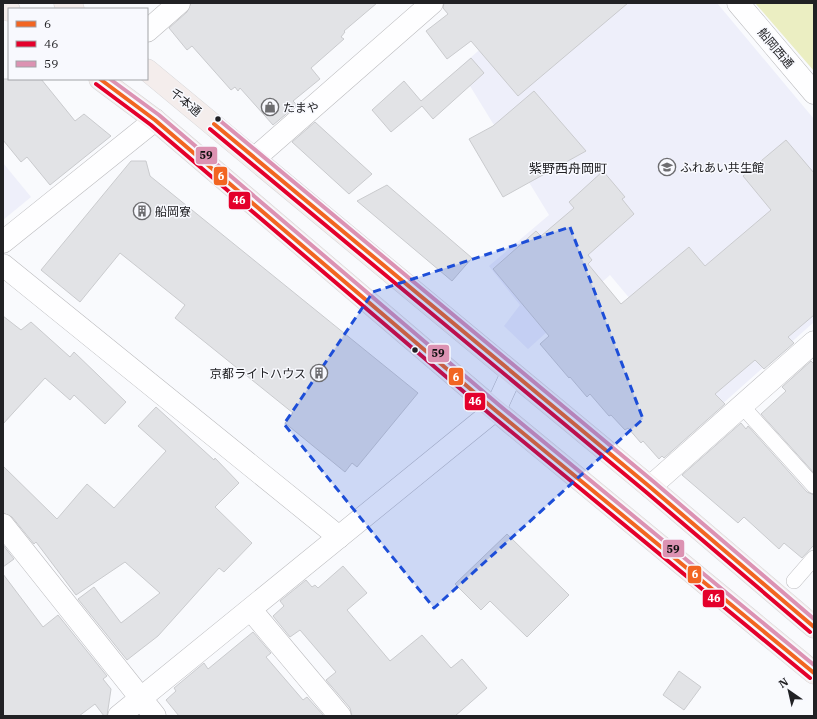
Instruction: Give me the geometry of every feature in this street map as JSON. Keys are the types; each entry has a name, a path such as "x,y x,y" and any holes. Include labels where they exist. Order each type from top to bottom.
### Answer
{"main road":[{"name":"千本通","path":"148,71 650,487 814,627"},
{"path":"101,80 155,120 495,410 814,673"}],"street":[{"path":"148,30 179,3"},
{"path":"255,158 432,3"},
{"name":"船岡西通","path":"738,3 814,93"},
{"path":"3,242 155,120"},
{"path":"3,265 339,537"},
{"path":"650,487 814,342"},
{"path":"119,716 495,410 512,373"},
{"path":"3,525 155,716"},
{"path":"251,610 340,716"}],"lane":[{"path":"742,406 814,486"},
{"path":"794,581 814,558"}],"highlighted area":[{"path":"570,227 643,419 434,608 284,424 373,292"}],"shaded area":[{"name":"ふれあい共生館","path":"532,3 717,3 814,119 814,322 720,406 610,275 528,349 504,326 520,305 489,266 549,215 459,68"},
{"path":"3,163 31,197 3,220"}],"green space":[{"path":"755,3 814,3 814,71"}],"building":[{"path":"191,3 377,3 344,31 345,32 341,37 344,39 311,68 320,79 293,101 297,105 273,125 240,88 238,91 235,87 231,90 192,46 187,50 169,28 187,12"},
{"path":"444,3 628,3 518,96 471,41 447,59 426,31 448,14 443,8"},
{"path":"471,58 484,73 433,119 422,106 391,132 372,110 404,81 421,101"},
{"path":"3,79 42,80 75,121 84,114 111,136 50,185 27,157 21,162 3,140"},
{"path":"534,91 586,151 503,197 469,139 493,126"},
{"path":"315,122 372,174 349,194 292,142"},
{"path":"786,140 814,173 814,315 788,337 794,343 764,369 755,360 715,394 725,404 664,458 662,456 659,459 643,441 641,443 628,428 625,430 611,415 609,416 590,394 587,397 570,377 569,378 540,344 549,336 493,269 536,231 541,236 574,208 569,202 603,171 625,197 622,199 634,214 588,255 592,260 588,264 621,304 689,247 705,266 771,210 743,176"},
{"name":"京都ライトハウス","path":"131,161 146,161 150,176 418,393 357,467 352,463 345,472 285,423 293,413 175,318 185,305 120,253 80,302 41,270"},
{"path":"387,185 472,258 452,281 357,201"},
{"path":"3,316 21,330 31,322 70,357 74,352 126,402 105,424 74,395 70,400 45,378 3,424"},
{"path":"811,361 814,364 814,473 761,414 786,391 782,387"},
{"path":"156,407 214,460 215,458 239,483 215,507 252,543 224,572 219,568 158,636 127,660 78,599 94,587 121,623 160,593 125,562 76,595 36,542 34,544 12,517 3,513 3,466 57,519 87,484 114,508 166,451 138,426"},
{"path":"741,423 746,429 748,426 807,492 814,495 814,545 802,558 784,543 779,549 744,517 738,523 682,475"},
{"path":"507,534 569,595 527,637 490,601 481,610 455,584"},
{"path":"3,545 14,559 3,567"},
{"path":"343,566 367,593 347,610 390,661 422,635 451,668 462,659 487,688 455,716 352,716 350,708 326,680 336,672 300,630 290,637 273,616 284,606 280,601 306,580 312,587 315,585 318,588"},
{"path":"3,574 43,627 58,615 107,676 103,679 111,689 107,716 104,716 95,704 79,716 3,716"},
{"path":"253,632 271,653 266,657 303,700 307,697 324,716 179,716 166,700 176,691 174,688 204,663 208,669"},
{"path":"679,671 701,687 684,710 663,695"}],"transit line":[{"name":"6","path":"101,80 155,120 495,410 814,673"},
{"name":"59","path":"111,80 159,115 499,405 814,665"},
{"name":"46","path":"96,84 151,125 491,415 810,678"},
{"name":"59","path":"218,119 654,482 814,619"},
{"name":"6","path":"214,124 650,487 814,627"},
{"name":"46","path":"210,129 646,492 810,632"}],"place":[{"name":"たまや","path":"270,107"},
{"name":"ふれあい共生館","path":"667,167"},
{"name":"船岡寮","path":"142,211"},
{"name":"京都ライトハウス","path":"319,373"}],"district":[{"name":"紫野西舟岡町","path":"568,168"}]}
